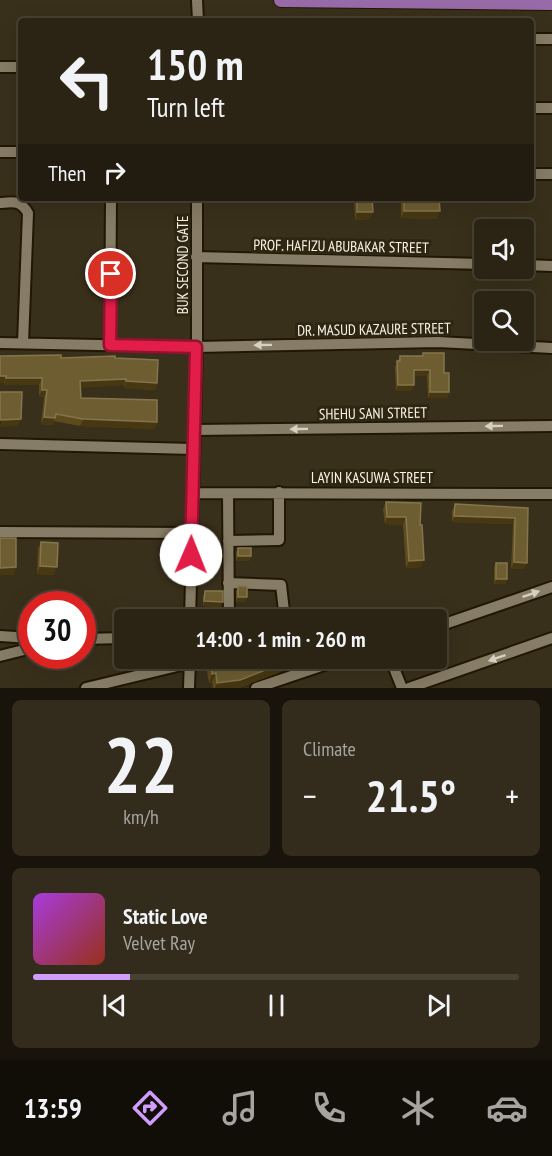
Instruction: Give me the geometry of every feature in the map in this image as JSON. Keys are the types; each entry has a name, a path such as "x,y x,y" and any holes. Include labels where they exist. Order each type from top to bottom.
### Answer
{"main road":[{"path":"281,0 552,3"}],"street":[{"path":"197,0 198,18"},
{"path":"534,39 552,39"},
{"path":"0,67 18,67"},
{"path":"534,108 552,108"},
{"path":"0,152 18,152"},
{"path":"534,174 552,174"},
{"path":"110,345 111,201"},
{"name":"BUK SECOND GATE","path":"190,609 197,201"},
{"path":"0,203 15,202 23,205 28,213 23,344"},
{"name":"PROF. HAFIZU ABUBAKAR STREET","path":"196,257 474,264"},
{"path":"534,266 552,266"},
{"name":"DR. MASUD KAZAURE STREET","path":"0,343 196,347 438,342 552,348"},
{"name":"SHEHU SANI STREET","path":"194,430 552,426"},
{"path":"0,444 193,449"},
{"path":"228,541 279,540 279,492"},
{"name":"LAYIN KASUWA STREET","path":"192,493 552,494"},
{"path":"228,494 229,609"},
{"path":"0,532 191,533"},
{"path":"228,583 278,583 281,585 284,609"},
{"path":"447,623 552,587"},
{"path":"0,636 18,637"},
{"path":"96,639 114,638"},
{"path":"410,688 552,638"},
{"path":"0,656 18,652"},
{"path":"86,688 159,669"},
{"path":"189,688 190,669"},
{"path":"255,688 311,669"},
{"path":"394,669 402,688"}],"building":[{"path":"357,201 372,201 373,212 357,212"},
{"path":"404,201 439,201 440,211 404,211"},
{"path":"423,353 444,353 444,373 449,373 449,392 430,392 430,370 414,370 414,385 398,385 397,361 400,361 400,356 423,356"},
{"path":"61,355 61,358 115,356 115,358 158,360 157,383 126,381 126,379 80,381 81,398 157,400 157,422 83,419 56,414 55,418 44,417 47,390 42,390 42,378 0,376 0,356"},
{"path":"0,392 22,392 21,419 0,420"},
{"path":"386,502 421,503 420,525 422,525 424,560 409,561 406,517 387,517"},
{"path":"455,504 528,508 527,563 514,562 515,518 454,516"},
{"path":"0,538 16,538 16,567 0,568"},
{"path":"41,542 58,543 57,567 40,566"},
{"path":"238,548 251,548 251,556 238,556"},
{"path":"496,563 507,563 507,579 496,579"},
{"path":"238,586 247,586 247,597 238,597"},
{"path":"205,591 223,591 223,602 204,601"},
{"path":"212,669 268,669 240,680 217,683 216,673 212,674"}],"route":[{"path":"111,274 110,345 196,347 191,555"}]}
